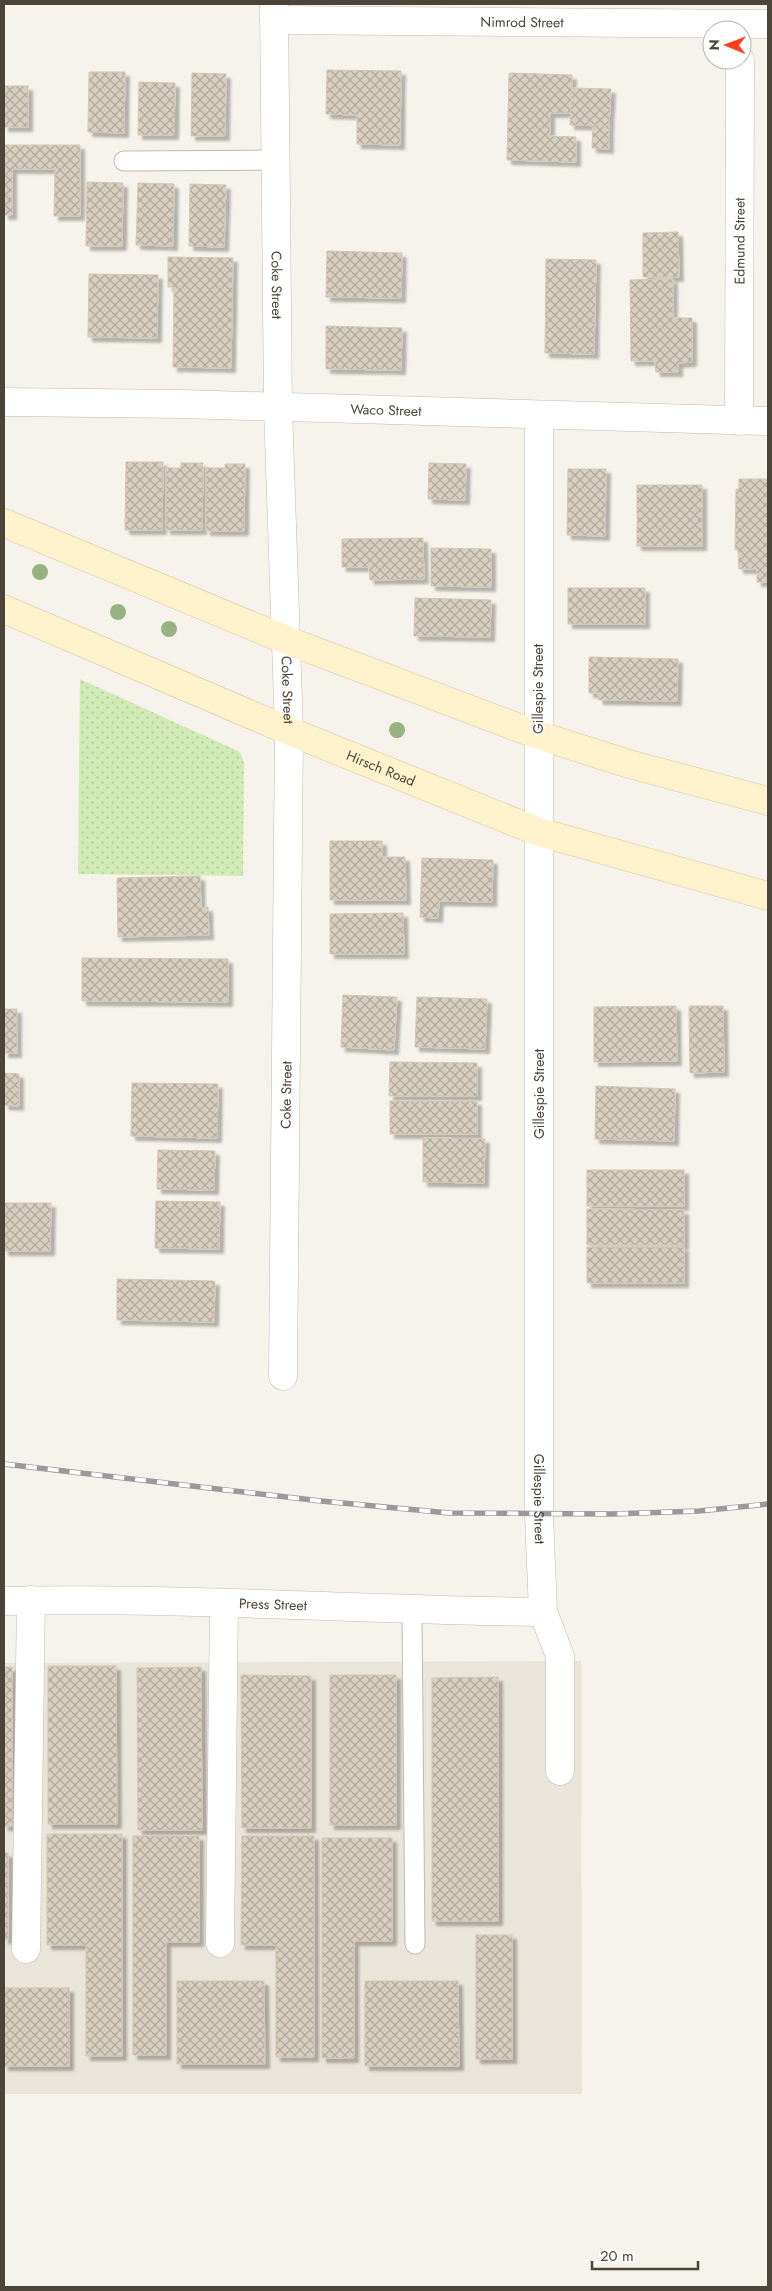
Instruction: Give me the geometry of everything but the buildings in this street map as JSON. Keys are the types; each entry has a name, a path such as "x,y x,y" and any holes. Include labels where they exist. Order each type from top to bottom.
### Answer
{"main road":[{"path":"4,523 286,640 538,735 629,764 768,801"},
{"name":"Hirsch Road","path":"4,609 289,731 538,832 768,896"}],"street":[{"name":"Nimrod Street","path":"274,12 741,19 768,24"},
{"name":"Coke Street","path":"274,12 278,408 289,731 283,1376"},
{"name":"Edmund Street","path":"739,421 740,70"},
{"name":"Waco Street","path":"4,402 182,404 768,421"},
{"name":"Gillespie Street","path":"539,415 539,1515 543,1612 560,1656 560,1771"},
{"path":"26,1949 31,1600"},
{"name":"Press Street","path":"4,1601 224,1603 412,1610 543,1612"},
{"path":"220,1944 224,1603"}],"lane":[{"path":"124,161 276,160"},
{"path":"412,1610 415,1944"}],"shaded area":[{"path":"581,1661 582,2094 4,2094 4,1663"}],"green space":[{"path":"80,679 240,752 244,763 243,876 78,874"}],"railway":[{"path":"4,1464 321,1501 449,1513 612,1514 699,1511 768,1504"}]}
